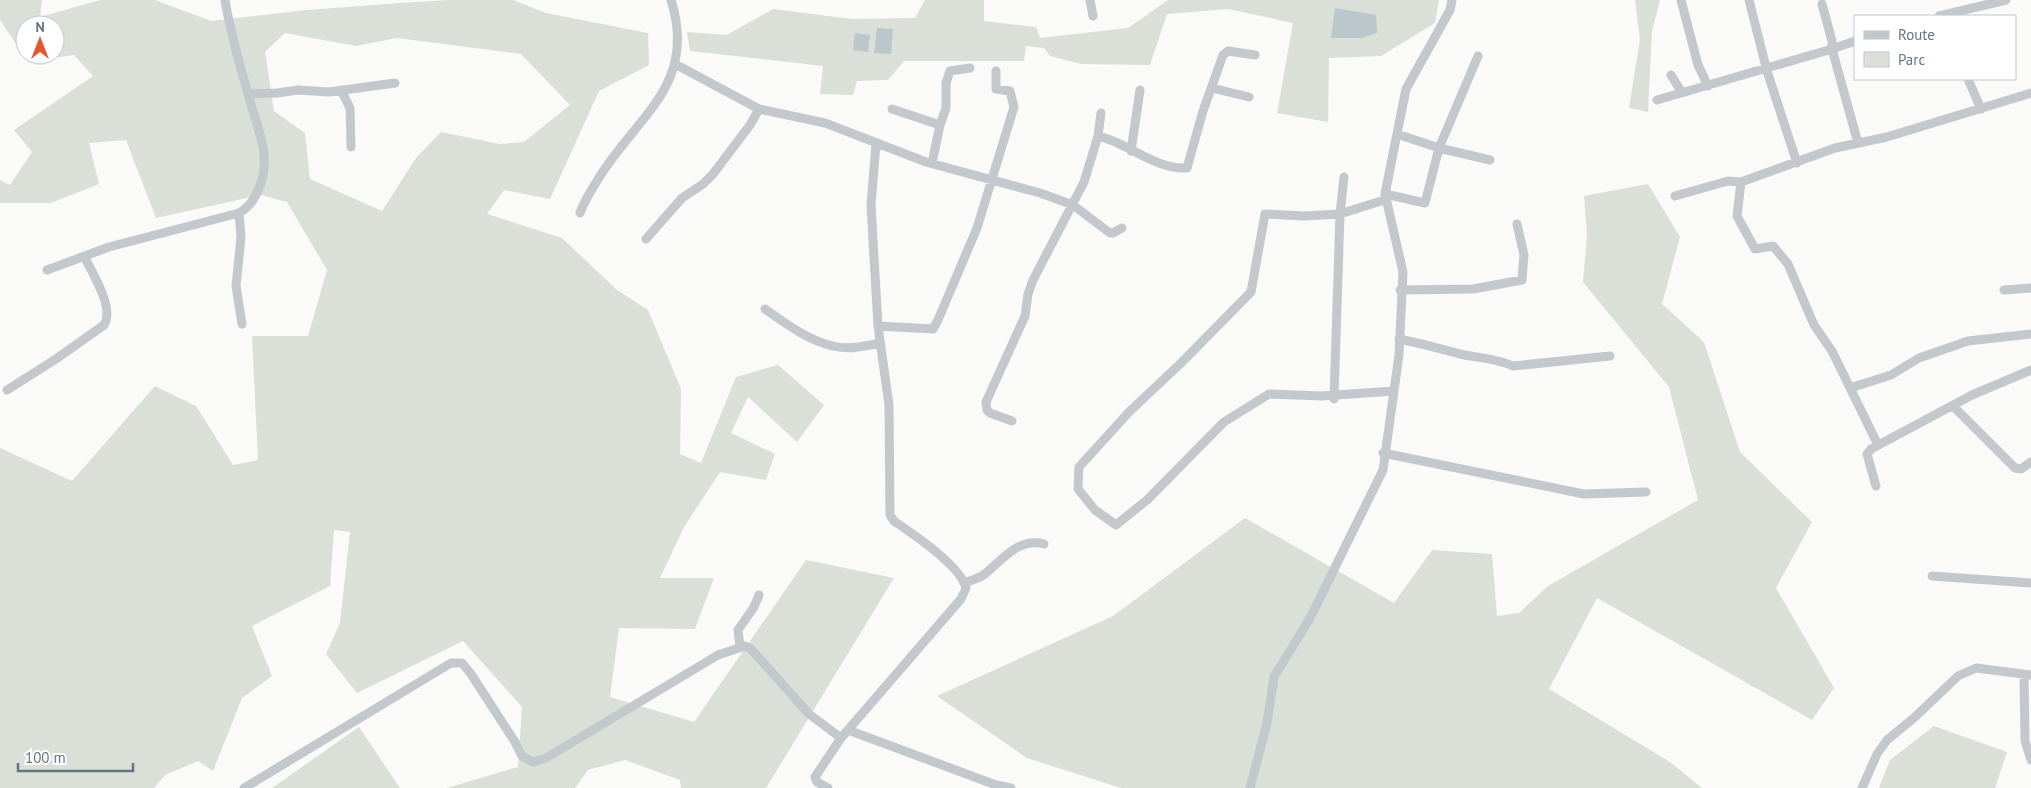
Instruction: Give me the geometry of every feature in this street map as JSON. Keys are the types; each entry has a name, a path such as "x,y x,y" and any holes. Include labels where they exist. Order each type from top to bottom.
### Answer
{"street":[{"path":"47,270 135,240 239,213 248,207 264,171 263,147 228,20 225,0"},
{"path":"580,213 606,166 662,96 673,74 679,40 672,0"},
{"path":"1090,0 1093,16"},
{"path":"1250,788 1267,723 1274,677 1310,618 1382,470 1394,391 1399,339 1402,272 1383,198 1406,89 1450,10 1452,0"},
{"path":"1681,0 1698,65 1708,86"},
{"path":"1749,0 1767,69 1797,163"},
{"path":"1946,15 2006,0"},
{"path":"1822,4 1832,42 1832,49 1858,143"},
{"path":"1657,100 1767,69 1854,41"},
{"path":"1098,136 1107,138 1131,151 1165,164 1187,168 1225,52 1255,55"},
{"path":"1394,391 1334,397 1268,394 1224,422 1147,500 1116,525 1095,510 1078,489 1079,467 1129,412 1181,363 1251,292 1265,214 1304,216 1340,214 1383,198 1425,203 1440,148 1478,56"},
{"path":"675,64 758,109 825,123 876,144 932,163 1040,193 1073,205 1106,231 1113,233 1122,228"},
{"path":"932,163 940,125 946,108 946,83 950,71 970,68"},
{"path":"878,326 933,329 977,228 1014,107 1010,91 996,89 996,70"},
{"path":"1671,75 1682,93"},
{"path":"1968,80 1981,109"},
{"path":"248,94 298,90 329,92 395,83"},
{"path":"1212,88 1249,97"},
{"path":"341,90 350,108 351,147"},
{"path":"1131,151 1140,90"},
{"path":"1675,196 1728,180 1741,182 1834,148 1887,137 2031,93"},
{"path":"646,239 682,198 703,184 713,174 750,126 758,109"},
{"path":"892,109 940,125"},
{"path":"1012,421 990,413 987,410 986,402 1025,316 1028,294 1033,280 1084,182 1098,136 1101,113"},
{"path":"1397,134 1440,148 1490,160"},
{"path":"828,788 817,782 816,777 842,738 961,599 966,588 960,576 934,550 891,518 889,405 878,326 871,205 876,144"},
{"path":"1334,397 1340,214 1344,177"},
{"path":"1741,182 1737,216 1755,249 1773,246 1788,264 1814,325 1832,351 1878,445"},
{"path":"239,213 241,237 236,286 242,324"},
{"path":"1401,290 1473,289 1522,280 1524,255 1517,224"},
{"path":"7,390 56,359 104,325 108,312 105,299 84,256"},
{"path":"2004,290 2031,288"},
{"path":"765,309 801,332 834,346 865,346 880,343"},
{"path":"1850,388 1891,375 1919,358 1968,340 2031,334"},
{"path":"1399,339 1419,342 1461,354 1502,361 1513,366 1610,356"},
{"path":"1876,486 1867,454 1871,449 2000,382 2031,370"},
{"path":"1953,406 2015,468 2022,469 2031,462"},
{"path":"1384,453 1584,494 1646,492"},
{"path":"964,583 985,574 999,560 1027,543 1036,542 1044,544"},
{"path":"1932,576 2031,583"},
{"path":"740,646 738,630 754,607 759,595"},
{"path":"244,788 451,663 462,663 515,742 522,756 533,762 546,758 718,655 740,646 751,649 809,714 842,738"},
{"path":"1862,788 1877,754 1887,740 1915,717 1958,676 1976,668 2028,675 2028,741 2031,760"},
{"path":"848,730 995,786 1011,788"}],"green space":[{"path":"0,0 42,0 40,15 15,15 15,42 0,20"},
{"path":"100,0 155,0 211,21 307,10 400,3 449,0 513,0 546,13 648,33 649,65 599,91 550,199 504,190 487,214 562,238 617,290 648,310 681,389 680,454 701,463 736,377 778,365 824,405 797,442 748,397 731,433 775,454 766,480 720,472 684,527 660,578 714,578 695,629 619,628 610,697 694,722 806,560 894,578 766,788 681,788 680,780 625,760 588,770 575,788 447,788 518,767 522,707 463,641 357,693 326,654 340,623 350,532 334,530 330,586 252,626 272,676 242,698 213,771 198,761 165,775 154,788 0,788 0,448 72,481 155,386 196,406 233,465 258,460 252,336 308,336 327,270 287,202 261,195 156,218 126,140 89,143 99,184 51,203 0,203 0,180 10,185 32,152 14,130 93,76 74,55 65,56 65,15 47,15","holes":["285,33 356,46 397,38 521,54 570,105 524,142 500,144 441,132 416,158 382,211 310,179 305,133 274,111 265,52"]},
{"path":"925,0 984,0 984,21 1036,27 1040,38 1128,28 1168,0 1439,0 1435,23 1381,56 1329,58 1328,122 1277,113 1293,23 1228,9 1167,14 1150,65 1081,64 1050,56 1044,48 1026,46 1024,61 904,61 888,80 857,81 853,95 820,94 823,66 690,51 687,32 727,35 773,9 852,19 915,18"},
{"path":"1635,0 1660,0 1652,31 1648,112 1629,108 1640,39"},
{"path":"1648,184 1680,237 1662,304 1704,342 1740,452 1812,522 1776,588 1834,688 1812,720 1597,598 1549,689 1670,762 1702,788 1121,788 1027,758 937,696 1113,616 1245,518 1394,603 1432,550 1492,554 1497,616 1519,613 1548,586 1698,500 1669,387 1583,282 1587,235 1584,196"},
{"path":"1934,726 2007,752 1995,788 1879,788 1890,760"},
{"path":"359,727 400,788 272,788"}],"shaded area":[{"path":"1335,8 1376,15 1377,33 1362,38 1331,38"},
{"path":"877,28 893,29 891,54 874,53"},
{"path":"855,33 870,35 868,52 853,50"}]}
